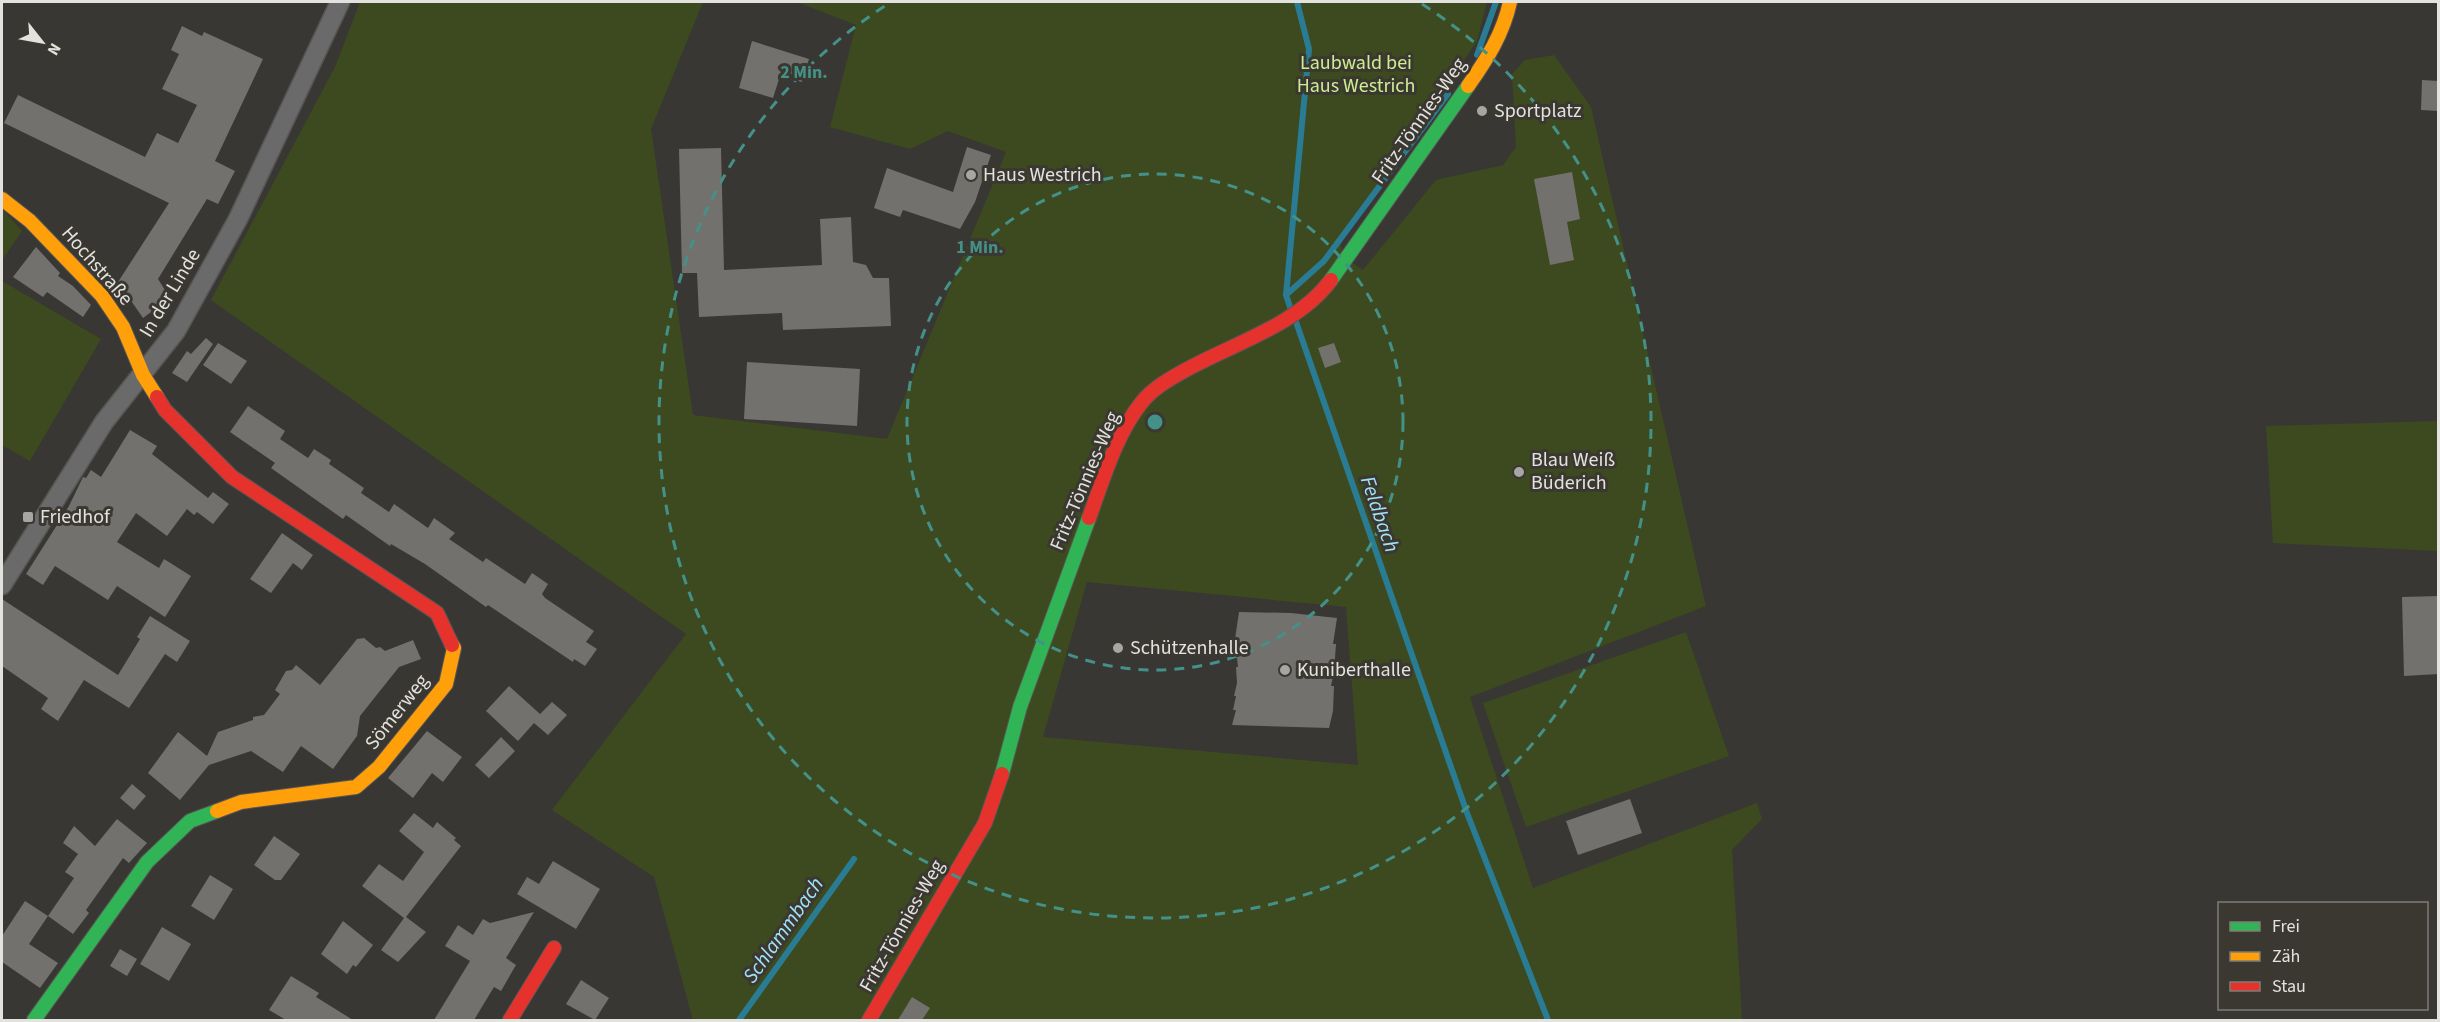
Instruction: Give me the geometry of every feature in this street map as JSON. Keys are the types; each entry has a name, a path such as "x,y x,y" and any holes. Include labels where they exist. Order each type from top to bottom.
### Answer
{"street":[{"name":"In der Linde","path":"2,585 104,422 176,331 238,219 340,2"},
{"name":"Fritz-Tönnies-Weg","path":"869,1020 985,823 999,784 1020,707 1108,467 1125,429 1142,401 1165,382 1287,320 1300,312 1322,292 1491,53 1506,21 1510,2"},
{"name":"Hochstraße","path":"2,199 30,221 102,296 123,327 142,375"},
{"name":"Sömerweg","path":"34,1020 147,862 190,821 241,802 356,787 379,766 446,684 454,648 437,613 232,477 165,410 142,375"},
{"path":"510,1020 554,948"}],"green space":[{"name":"Laubwald bei Haus Westrich","path":"360,2 703,2 651,129 693,415 887,439 1006,152 948,131 910,149 830,127 856,25 797,2 1487,2 1477,41 1341,243 1342,256 1363,270 1436,180 1503,165 1516,147 1512,74 1525,60 1554,55 1591,107 1706,606 1470,697 1533,888 1757,803 1762,819 1732,850 1742,1020 693,1020 654,877 552,810 686,634 211,300 335,67","holes":["1087,582 1346,607 1358,765 1043,737"]},
{"path":"2,209 22,231 2,260"},
{"path":"2,281 101,339 30,461 2,445"},
{"path":"2438,421 2438,551 2273,543 2266,426"},
{"path":"1686,632 1729,756 1526,827 1483,703"}],"building":[{"path":"182,26 202,36 204,32 263,59 215,161 235,171 218,204 207,199 158,279 170,298 143,318 118,282 169,203 4,123 18,95 145,157 157,133 178,143 197,105 162,89 179,54 171,50"},
{"path":"752,41 809,59 802,82 780,76 773,98 739,88"},
{"path":"2422,80 2439,81 2439,111 2421,110"},
{"path":"967,147 991,155 975,202 960,229 903,210 900,217 874,208 887,168 953,192"},
{"path":"721,148 724,270 822,265 820,219 851,217 853,262 866,265 873,278 889,278 891,326 783,330 782,313 699,317 697,273 682,273 679,149"},
{"path":"1572,172 1580,219 1567,222 1574,260 1550,265 1534,179"},
{"path":"36,247 60,273 58,276 73,286 91,305 83,317 47,292 43,297 13,277"},
{"path":"206,338 213,344 187,382 172,373 187,351 191,354"},
{"path":"218,343 247,361 231,384 203,365"},
{"path":"1334,343 1341,362 1325,368 1318,348"},
{"path":"747,362 860,369 857,426 744,419"},
{"path":"248,406 285,431 280,439 308,458 314,449 331,460 329,464 364,488 361,493 389,512 394,504 428,528 434,518 455,533 449,539 483,562 486,558 525,584 532,573 548,584 542,594 545,598 594,631 586,642 597,649 585,666 574,659 573,662 488,605 486,607 425,564 391,544 390,546 346,515 343,519 271,468 275,463 230,432"},
{"path":"130,430 157,446 152,454 208,498 213,492 229,504 213,524 197,512 194,515 187,509 167,536 136,513 117,542 159,568 164,559 191,576 165,617 117,586 108,600 55,566 43,585 26,574 69,506 83,477 86,478 91,470 101,477"},
{"path":"282,533 313,555 302,570 293,563 271,593 250,579"},
{"path":"2439,596 2439,674 2404,676 2402,597"},
{"path":"2,599 118,675 140,639 137,637 150,616 190,641 177,662 165,654 129,708 84,680 58,721 41,709 48,698 2,666"},
{"name":"Kuniberthalle","path":"1239,612 1291,613 1337,618 1331,686 1334,686 1333,711 1329,728 1232,725 1236,710 1233,710 1237,683 1236,667 1238,667 1235,639"},
{"path":"364,638 376,648 380,647 385,651 413,640 421,659 399,667 360,716 357,736 333,769 301,746 283,772 251,751 209,765 180,800 148,773 178,732 207,756 218,732 253,720 253,717 264,715 280,694 275,690 286,671 292,670 296,665 320,685 357,639"},
{"path":"509,686 540,714 552,702 567,715 548,735 534,723 518,741 486,711"},
{"path":"427,731 462,757 443,782 432,773 413,798 388,778"},
{"path":"501,737 515,751 489,778 475,765"},
{"path":"132,784 146,796 134,810 120,798"},
{"path":"1630,799 1642,833 1578,855 1566,821"},
{"path":"414,813 433,828 437,822 456,838 454,840 461,846 406,917 426,932 398,962 381,950 404,918 362,886 379,864 403,881 424,852 399,831"},
{"path":"117,819 147,843 129,863 123,858 86,910 89,913 73,934 48,916 74,878 65,872 78,854 63,843 74,826 95,846"},
{"path":"274,836 300,854 281,880 275,880 254,865"},
{"path":"553,861 600,889 576,929 517,894 527,877 539,884"},
{"path":"210,875 233,889 214,920 191,906"},
{"path":"25,901 48,916 29,944 58,963 40,988 2,962 2,936"},
{"path":"534,912 506,958 516,965 501,991 494,987 474,1020 434,1020 470,961 445,946 458,925 473,935 483,919 490,923"},
{"path":"343,921 373,945 356,967 353,965 347,974 321,954"},
{"path":"162,927 191,944 169,981 140,964"},
{"path":"120,949 137,959 127,976 110,966"},
{"path":"291,976 319,993 316,997 353,1020 286,1020 269,1010"},
{"path":"581,980 609,998 595,1020 566,1004"},
{"path":"912,997 930,1008 922,1020 898,1020"}],"waterway":[{"name":"Feldbach","path":"1291,310 1286,295 1309,49 1297,2"},
{"path":"1477,55 1496,2"},
{"path":"1286,295 1324,261 1448,94"},
{"name":"Feldbach","path":"1295,319 1467,813 1548,1020"},
{"name":"Schlammbach","path":"739,1020 854,859"}],"traffic: fast":[{"path":"1331,280 1468,86"},
{"path":"1002,774 1020,707 1089,518"},
{"path":"34,1020 147,862 190,821 217,811"}],"traffic: slow":[{"path":"1468,86 1494,46 1510,2"},
{"path":"2,199 30,221 102,296 123,327 143,375 157,397"},
{"path":"217,811 241,802 356,787 379,767 446,684 454,648 452,645"}],"traffic: jam":[{"path":"1089,518 1117,443 1146,397 1160,385 1182,372 1282,322 1317,296 1331,280"},
{"path":"157,397 165,410 232,477 437,613 452,645"},
{"path":"869,1020 985,823 1002,774"},
{"path":"510,1020 554,948"}],"place":[{"name":"Sportplatz","path":"1482,111"},
{"name":"Haus Westrich","path":"971,175"},
{"name":"Blau Weiß Büderich","path":"1519,472"},
{"name":"Friedhof","path":"28,517"},
{"name":"Schützenhalle","path":"1118,648"},
{"name":"Kuniberthalle","path":"1285,670"}]}
